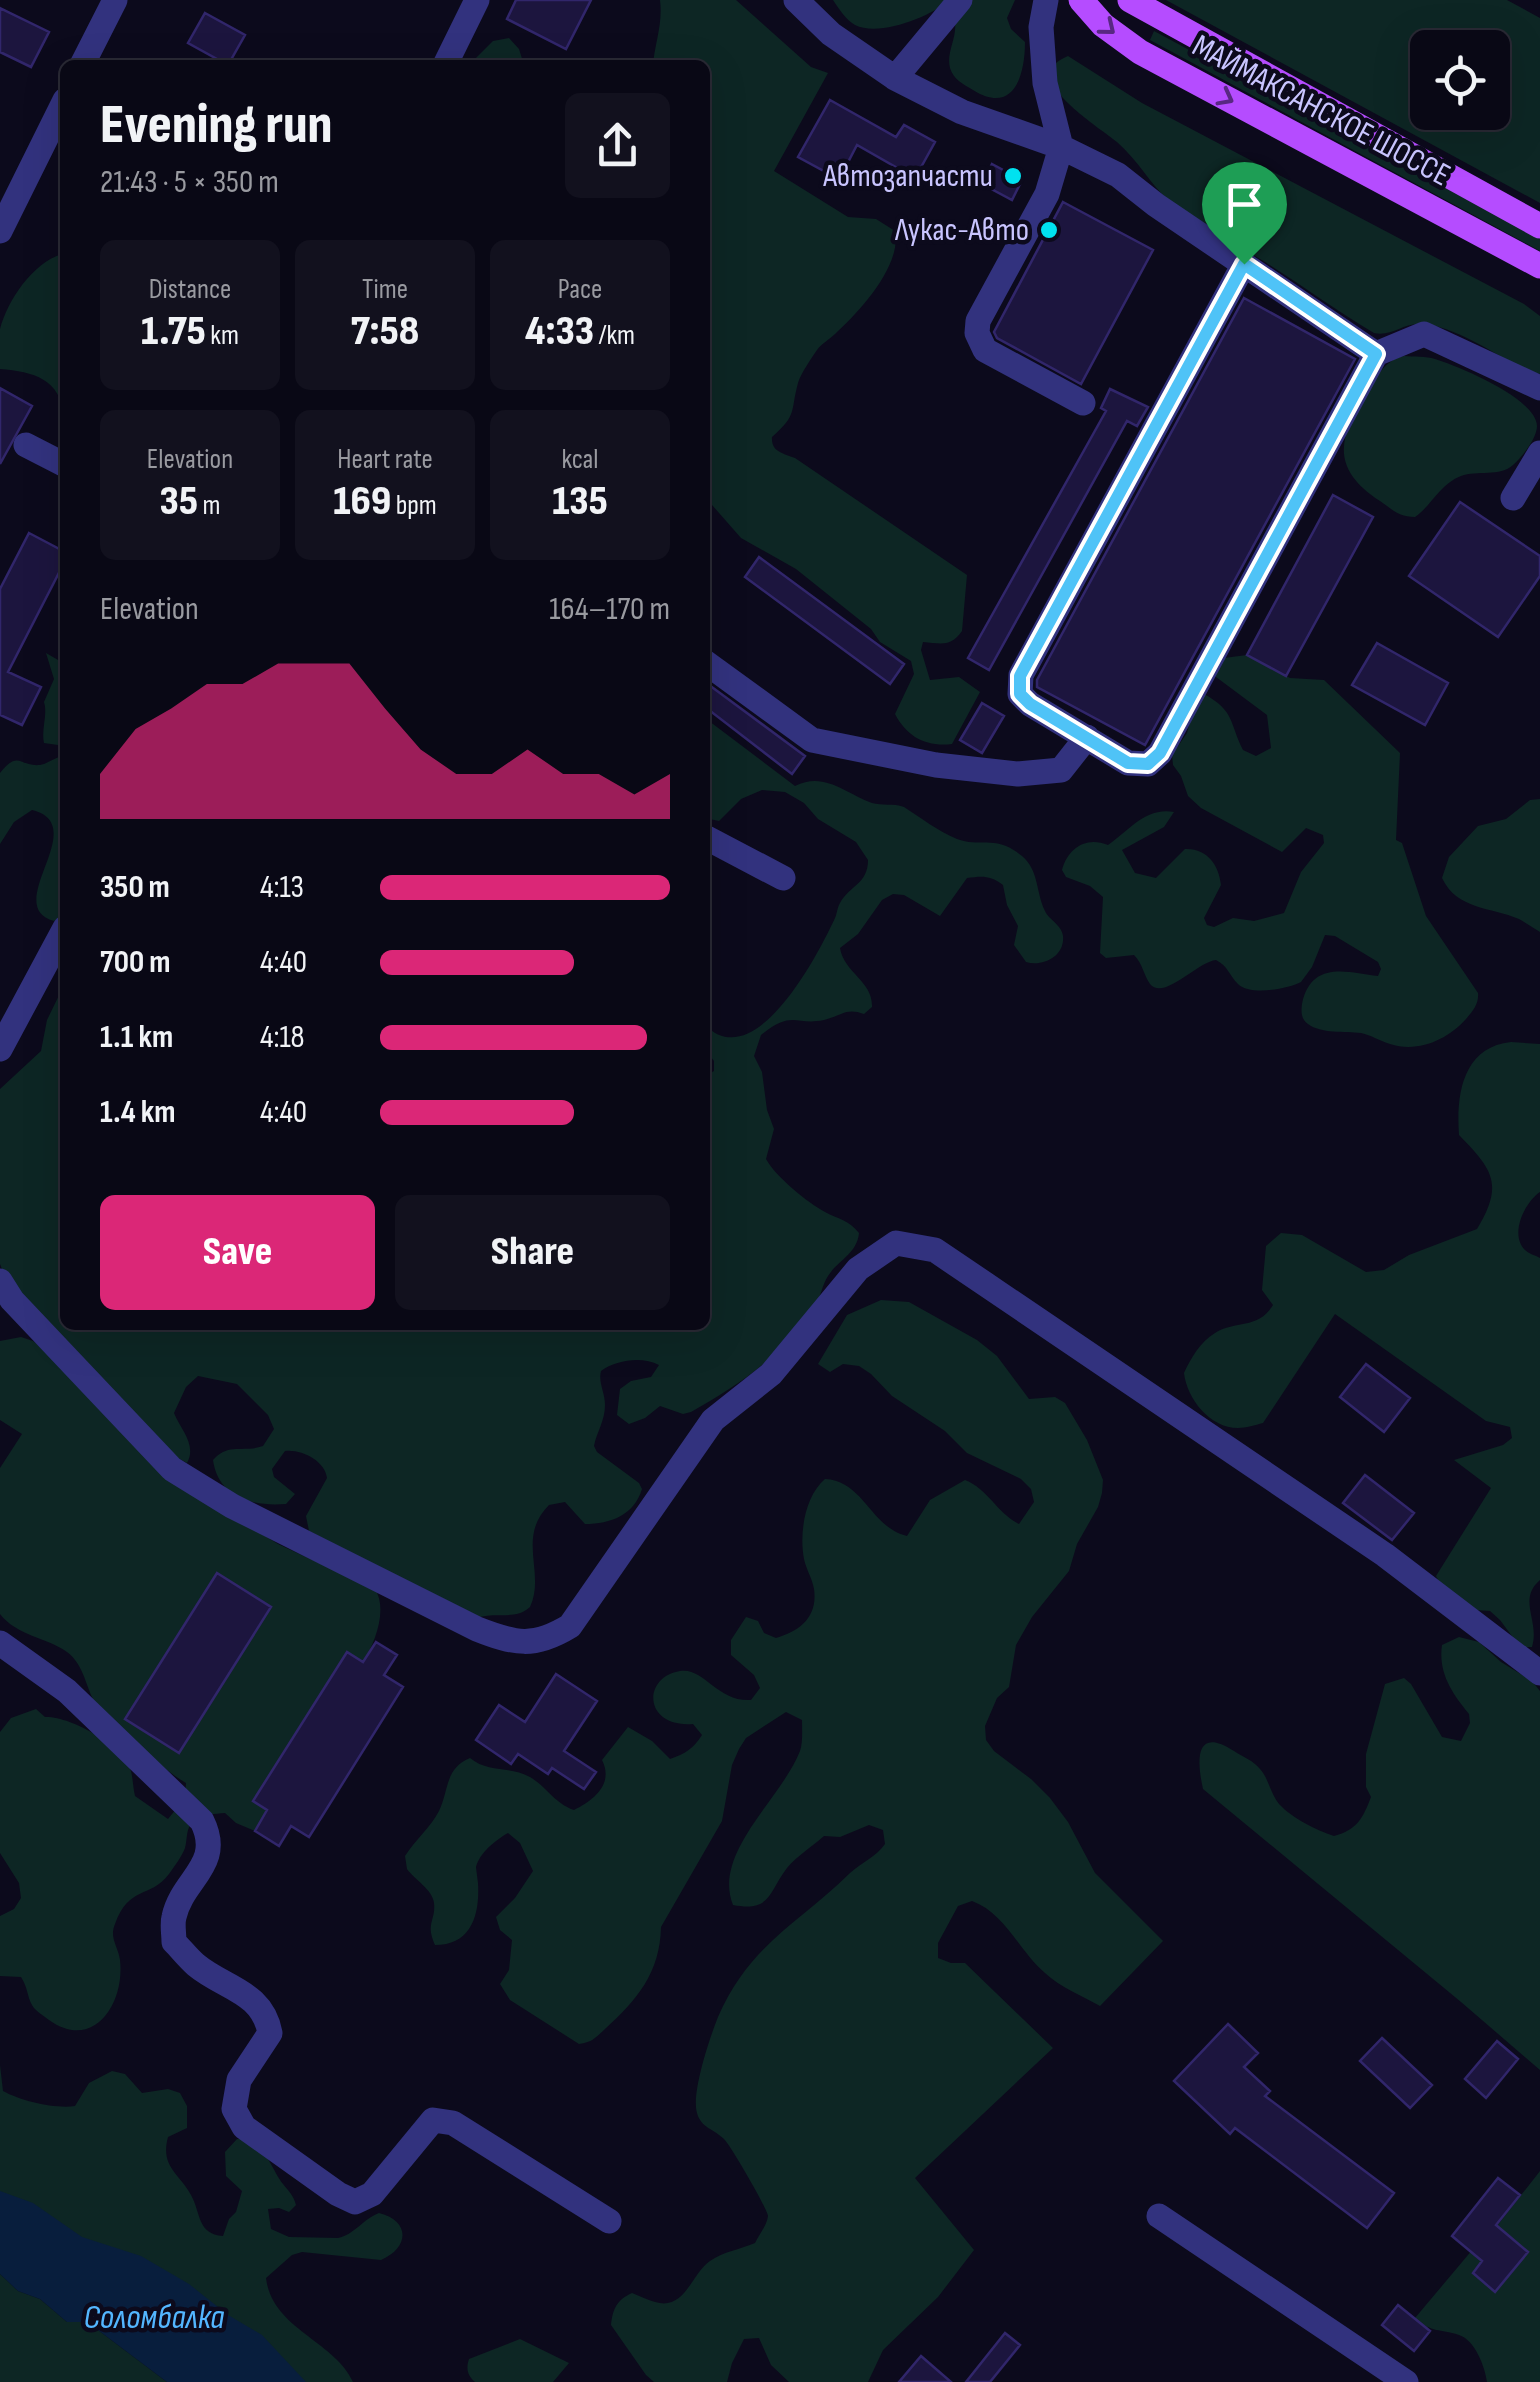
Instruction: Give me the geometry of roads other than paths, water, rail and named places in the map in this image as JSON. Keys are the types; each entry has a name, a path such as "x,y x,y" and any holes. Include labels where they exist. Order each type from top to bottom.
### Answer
{"main road":[{"name":"МАЙМАКСАНСКОЕ ШОССЕ","path":"1081,0 1103,25 1140,52 1540,266"},
{"name":"МАЙМАКСАНСКОЕ ШОССЕ","path":"1130,0 1540,226"}],"street":[{"path":"84,60 114,0"},
{"path":"447,60 477,0"},
{"path":"796,0 831,34 895,78 962,112 1062,147 1118,175 1376,354"},
{"path":"895,78 960,0"},
{"path":"1046,0 1041,27 1045,83 1062,147 1047,194 978,321 977,334 985,350 1083,403"},
{"path":"1,226 60,110"},
{"path":"1244,264 1020,676 1020,694 1030,704 1128,763 1148,764 1160,753 1376,354 1424,334 1540,388"},
{"path":"26,445 60,462"},
{"path":"1513,498 1540,453"},
{"path":"710,666 812,740 936,765 1018,774 1061,770 1087,737"},
{"path":"710,840 783,878"},
{"path":"0,1048 60,937"},
{"path":"4,1300 172,1468 232,1506 477,1629 509,1642 531,1642 548,1640 570,1626 714,1420 771,1374 858,1268 896,1243 936,1250 1385,1554 1540,1673"},
{"path":"0,1643 66,1691 202,1820 210,1838 205,1863 174,1916 174,1942 196,1966 253,2000 266,2014 270,2033 238,2080 234,2109 244,2127 354,2202 372,2194 433,2120 452,2123 609,2221"},
{"path":"1159,2216 1406,2382"}],"water":[{"name":"Соломбалка","path":"0,2191 33,2203 82,2237 141,2256 189,2284 228,2315 262,2335 306,2382 167,2382 86,2322 67,2322 40,2299 18,2291 0,2274"}],"place":[{"name":"Автозапчасти","path":"1013,176"},
{"name":"Лукас-Авто","path":"1049,230"}]}
